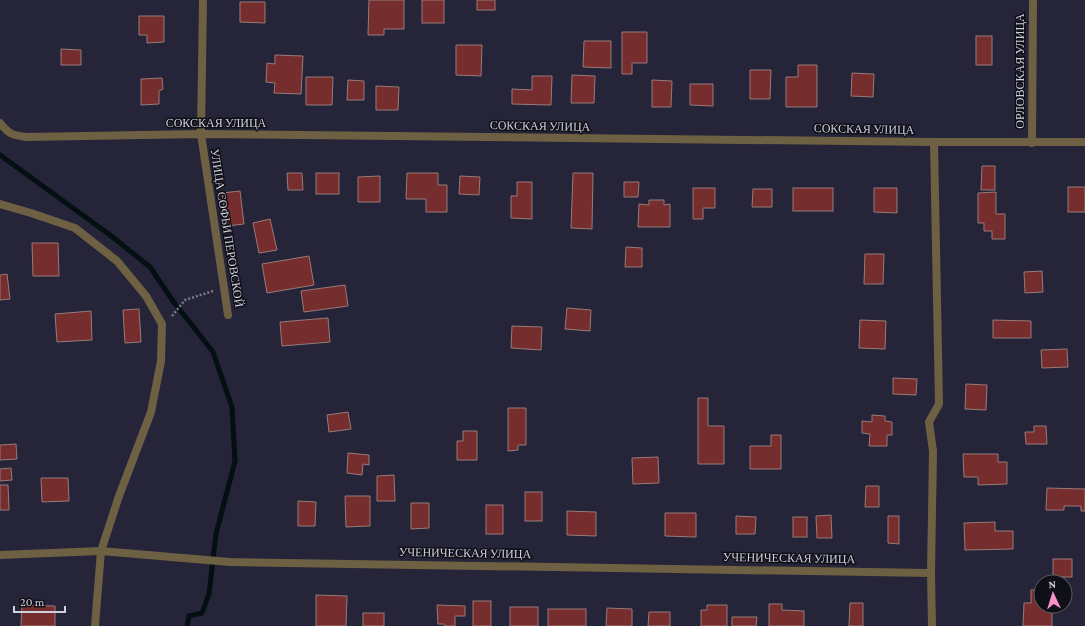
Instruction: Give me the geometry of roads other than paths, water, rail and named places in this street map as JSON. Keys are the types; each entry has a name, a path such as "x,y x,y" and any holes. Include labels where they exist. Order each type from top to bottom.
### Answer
{"street":[{"name":"УЛИЦА СОФЬИ ПЕРОВСКОЙ","path":"203,0 201,134 228,315"},
{"name":"ОРЛОВСКАЯ УЛИЦА","path":"1032,143 1033,0"},
{"name":"СОКСКАЯ УЛИЦА","path":"0,124 13,135 27,137 201,134 1032,143 1085,142"},
{"path":"932,626 931,573 933,451 929,422 939,404 934,142"},
{"path":"0,204 75,228 117,261 146,296 162,324 161,361 151,412 119,496 101,551 95,626"},
{"name":"УЧЕНИЧЕСКАЯ УЛИЦА","path":"0,555 101,551 224,561 931,573"}],"waterway":[{"path":"0,155 110,235 150,267 175,304 213,352 232,407 235,461 216,534 209,594 202,613 189,616 187,626"}]}
